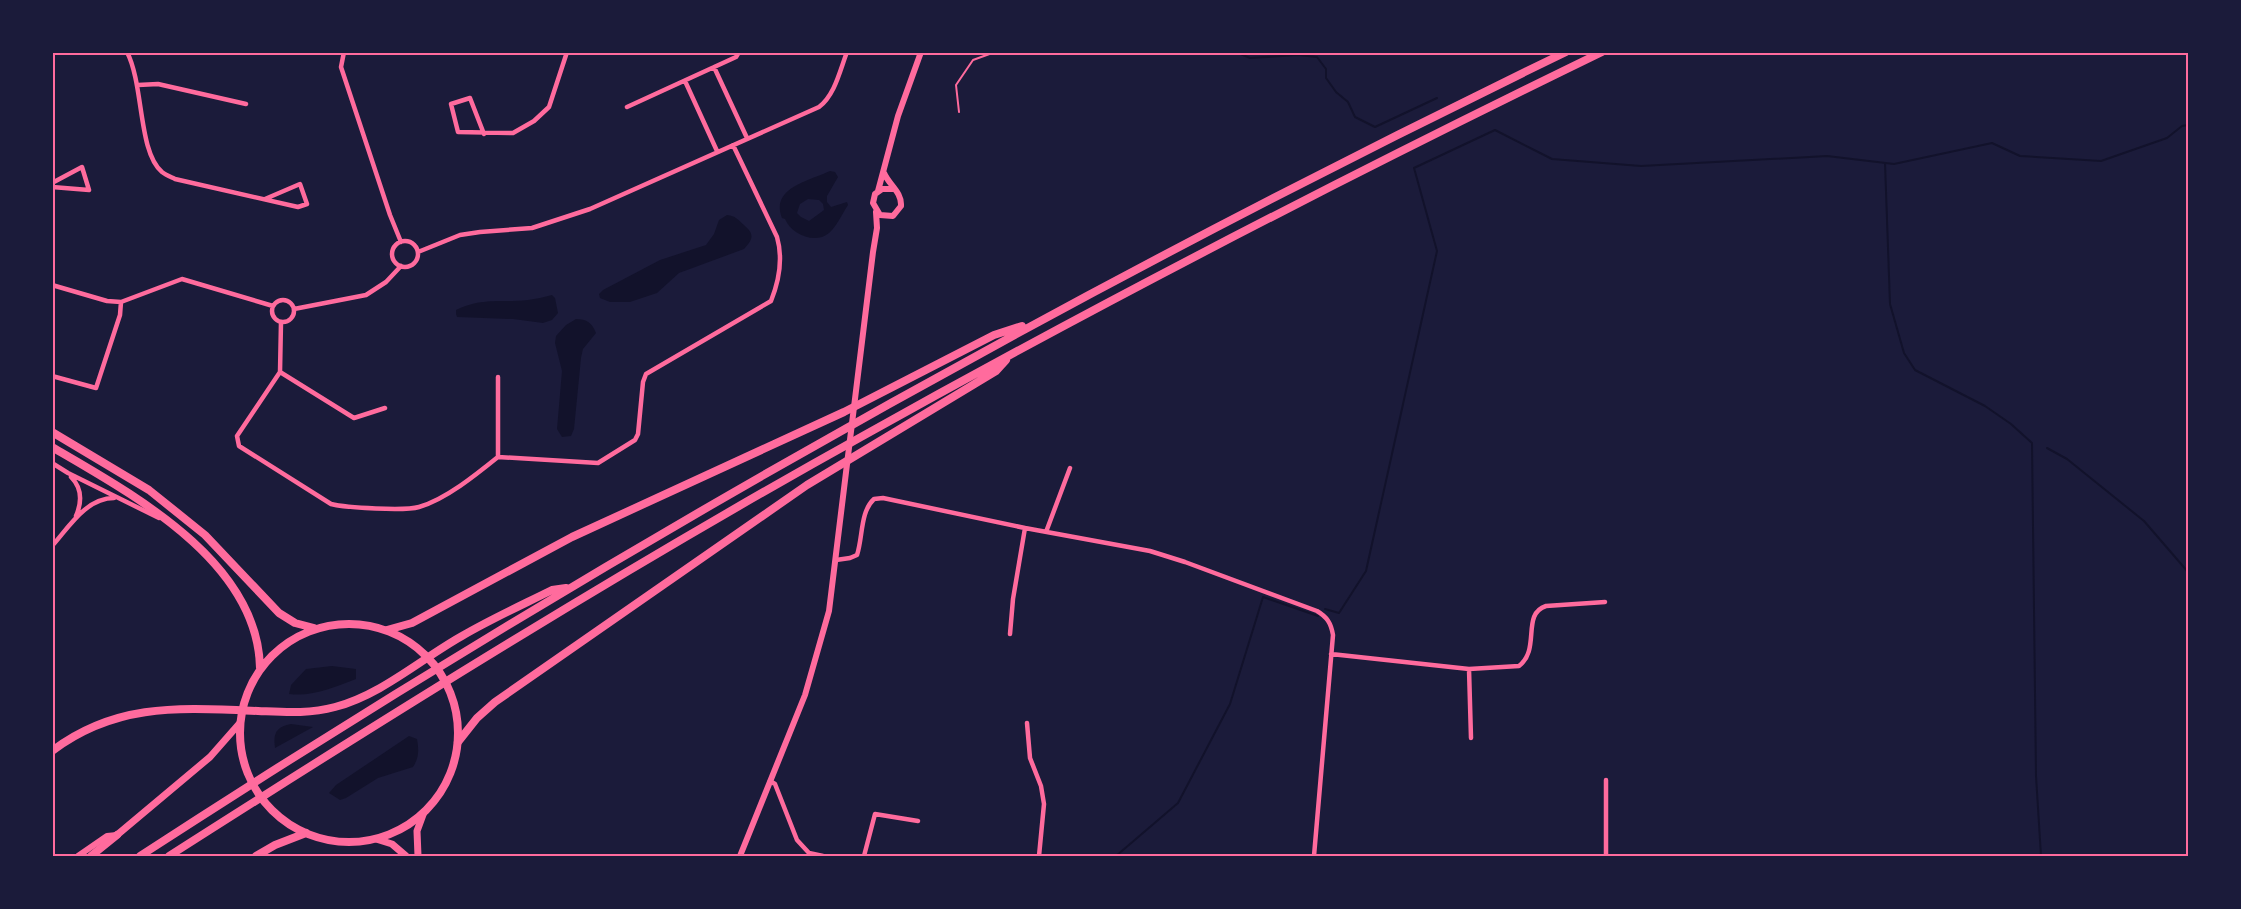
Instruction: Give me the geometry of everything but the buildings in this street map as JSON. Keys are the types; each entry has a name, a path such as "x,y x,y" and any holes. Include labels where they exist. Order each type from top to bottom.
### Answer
{"main road":[{"path":"140,856 269,773 571,586 803,452 1043,319 1256,206 1566,52"},
{"path":"169,856 434,688 572,604 850,443 1011,354 1266,219 1602,52"},
{"path":"387,630 420,619 572,537 844,412 994,335 1043,319"},
{"path":"458,742 477,718 495,702 685,568 807,485 996,371 1011,354"},
{"path":"52,432 149,490 205,536 279,613 295,623 315,628"},
{"path":"52,447 126,490 174,526 215,565 241,601 257,640 260,668"},
{"path":"52,751 89,727 105,720 138,712 181,708 296,712 338,706 376,689 462,636 552,590 571,586"},
{"path":"346,623 387,630 404,638 424,653 440,672 451,694 457,718 458,742 454,764 445,785 424,812 406,826 376,839 340,842 306,833 287,824 267,806 256,791 244,767 240,749 239,723 250,685 260,668 285,644 315,628 346,623"},
{"path":"91,856 210,757 239,723"},
{"path":"418,856 417,831 424,812"},
{"path":"256,856 275,845 306,833"},
{"path":"376,839 392,844 406,856"}],"street":[{"path":"127,52 138,85 146,145 152,159 162,172 175,179 265,200 298,207 307,204 300,184 265,200"},
{"path":"344,52 341,67 401,242"},
{"path":"484,134 470,98 451,104 458,132 484,134 513,133 534,121 549,107 567,52"},
{"path":"627,107 736,57 739,52"},
{"path":"418,252 460,235 532,228 590,209 819,106 827,101 847,52"},
{"path":"740,856 811,677 829,611 877,228 873,199 884,173 898,116 921,52"},
{"path":"714,67 747,138"},
{"path":"685,81 717,151"},
{"path":"138,85 158,84 246,104"},
{"path":"281,322 280,372 237,436 239,446 331,504 345,507 417,508 438,499 498,457 598,463 635,440 638,434 643,382 646,374 771,301 776,289 781,252 777,237 733,145"},
{"path":"52,183 82,167 89,190 52,187"},
{"path":"877,228 897,213 902,206 901,198 888,183 884,173"},
{"path":"878,191 886,188 894,189"},
{"path":"876,212 889,217"},
{"path":"294,309 366,295 387,282 401,266 412,265 417,260 418,252 411,243 401,242 395,247 393,255 401,266"},
{"path":"52,285 107,301 121,302 182,279 273,306"},
{"path":"273,306 285,300 294,309"},
{"path":"52,376 96,388 120,315 121,302"},
{"path":"273,306 274,317 281,322 290,320 294,309"},
{"path":"280,372 354,418 385,408"},
{"path":"498,377 498,457"},
{"path":"52,463 174,526"},
{"path":"1046,532 1070,468"},
{"path":"68,473 77,482 80,494 79,511 74,521"},
{"path":"52,546 94,502 106,498 117,498"},
{"path":"836,560 857,555 866,512 874,499 883,498 1150,551 1317,611 1331,624 1333,635 1314,856"},
{"path":"1010,634 1013,599 1025,528"},
{"path":"1331,654 1469,669 1519,666 1530,654 1534,614 1539,608 1605,602"},
{"path":"1469,669 1471,738"},
{"path":"1027,723 1030,758 1041,786 1044,804 1039,856"},
{"path":"1605,780 1606,856"},
{"path":"770,781 775,784 797,840 809,855 823,856"},
{"path":"864,856 875,814 918,820"},
{"path":"78,856 107,836 117,834"}],"lane":[{"path":"959,112 956,85 973,60 995,52"}],"shaded area":[{"path":"830,171 835,172 838,177 827,196 827,202 831,207 847,202 848,205 829,233 817,238 804,236 792,229 782,218 781,199 802,182","holes":["808,199 819,200 824,210 809,221 797,213 800,204"]},
{"path":"727,215 736,218 752,236 744,249 679,273 657,293 630,302 610,302 600,298 599,294 603,290 660,260 706,245 714,234 719,220"},
{"path":"552,295 555,298 558,313 552,320 543,323 513,319 457,317 456,314 456,310 475,303 528,300"},
{"path":"576,319 589,322 596,333 583,349 574,429 571,436 562,437 557,429 562,371 555,343 556,336 566,325"},
{"path":"332,666 356,669 356,679 315,693 289,694 291,685 306,669"},
{"path":"291,724 313,727 275,748 275,738 279,729"},
{"path":"409,736 417,739 418,743 417,757 413,767 378,778 340,800 329,793 336,785"}],"waterway":[{"path":"1236,52 1250,58 1298,55 1317,57 1326,69 1326,78 1336,92 1348,102 1355,117 1375,127 1437,98"},
{"path":"1325,609 1339,613 1366,571 1437,251 1414,168 1495,130 1552,159 1641,166 1827,156 1894,164 1992,143 2020,156 2101,161 2167,138 2182,126 2188,125"},
{"path":"1885,163 1890,304 1904,353 1915,370 1985,406 2011,424 2032,443 2036,776 2041,856"},
{"path":"2047,448 2067,459 2144,521 2188,572"},
{"path":"1116,856 1178,803 1230,704 1263,597 1318,616"}]}
